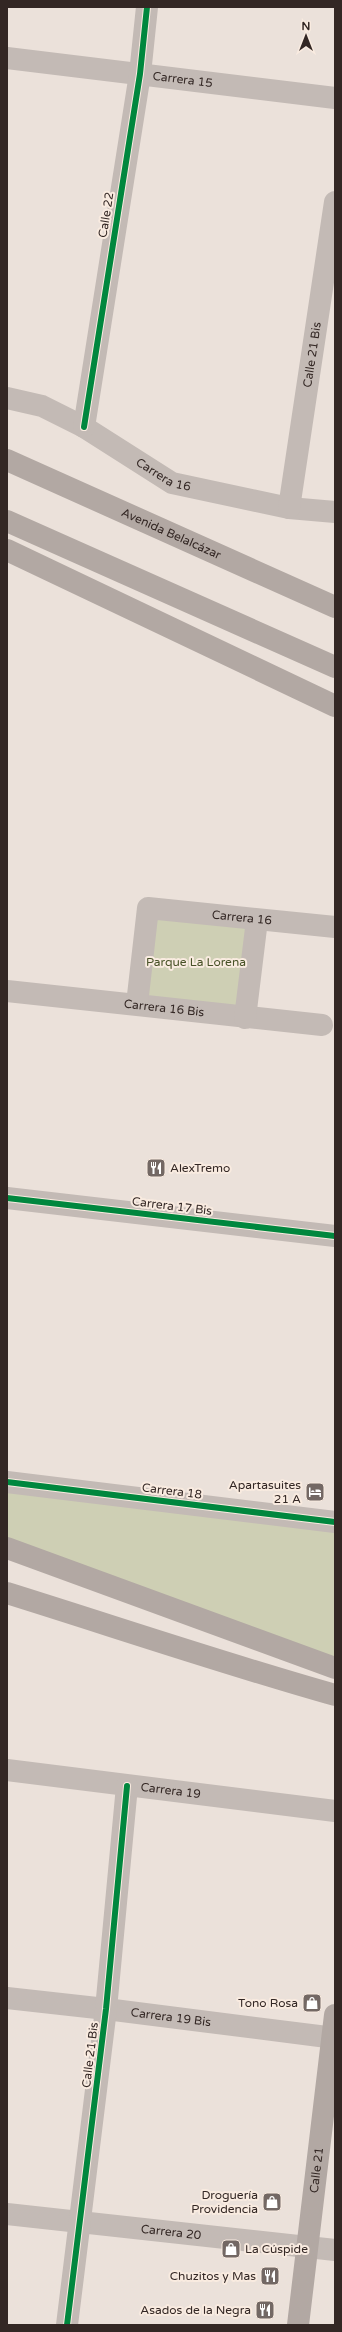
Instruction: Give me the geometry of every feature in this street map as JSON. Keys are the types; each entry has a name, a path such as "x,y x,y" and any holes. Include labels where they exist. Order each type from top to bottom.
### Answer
{"main road":[{"name":"Avenida Belalcázar","path":"7,460 335,607"},
{"path":"7,521 335,667"},
{"path":"7,550 335,706"},
{"path":"7,1548 335,1668"},
{"path":"7,1593 132,1631 236,1667 335,1696"},
{"name":"Calle 21","path":"298,2325 335,2015"}],"street":[{"name":"Calle 22","path":"84,426 140,74 147,7"},
{"name":"Carrera 15","path":"7,58 335,98"},
{"name":"Calle 21 Bis","path":"289,508 335,202"},
{"name":"Carrera 16","path":"7,398 42,406 84,426 172,483 289,508 335,512"},
{"name":"Carrera 16","path":"137,1004 148,908 335,927"},
{"path":"245,1018 257,920"},
{"name":"Carrera 16 Bis","path":"7,991 137,1004 245,1018 322,1025"},
{"name":"Carrera 17 Bis","path":"7,1198 335,1236"},
{"name":"Carrera 18","path":"7,1482 335,1522"},
{"name":"Carrera 19","path":"7,1770 335,1811"},
{"name":"Calle 21 Bis","path":"67,2325 81,2222 106,2009 127,1786"},
{"name":"Carrera 19 Bis","path":"7,1998 333,2038"},
{"name":"Carrera 20","path":"7,2214 335,2250"}],"green space":[{"name":"Parque La Lorena","path":"148,908 257,920 245,1018 137,1004"},
{"path":"7,1482 335,1522 335,1668 7,1548"}],"cycle path":[{"path":"84,427 140,74 147,7"},
{"path":"7,1198 335,1236"},
{"path":"7,1482 335,1522"},
{"path":"67,2325 106,2009 127,1786"}],"place":[{"name":"AlexTremo","path":"156,1168"},
{"name":"Apartasuites 21 A","path":"315,1492"},
{"name":"Tono Rosa","path":"312,2003"},
{"name":"Droguería Providencia","path":"272,2202"},
{"name":"La Cúspide","path":"231,2249"},
{"name":"Chuzitos y Mas","path":"270,2276"},
{"name":"Asados de la Negra","path":"265,2310"}]}
